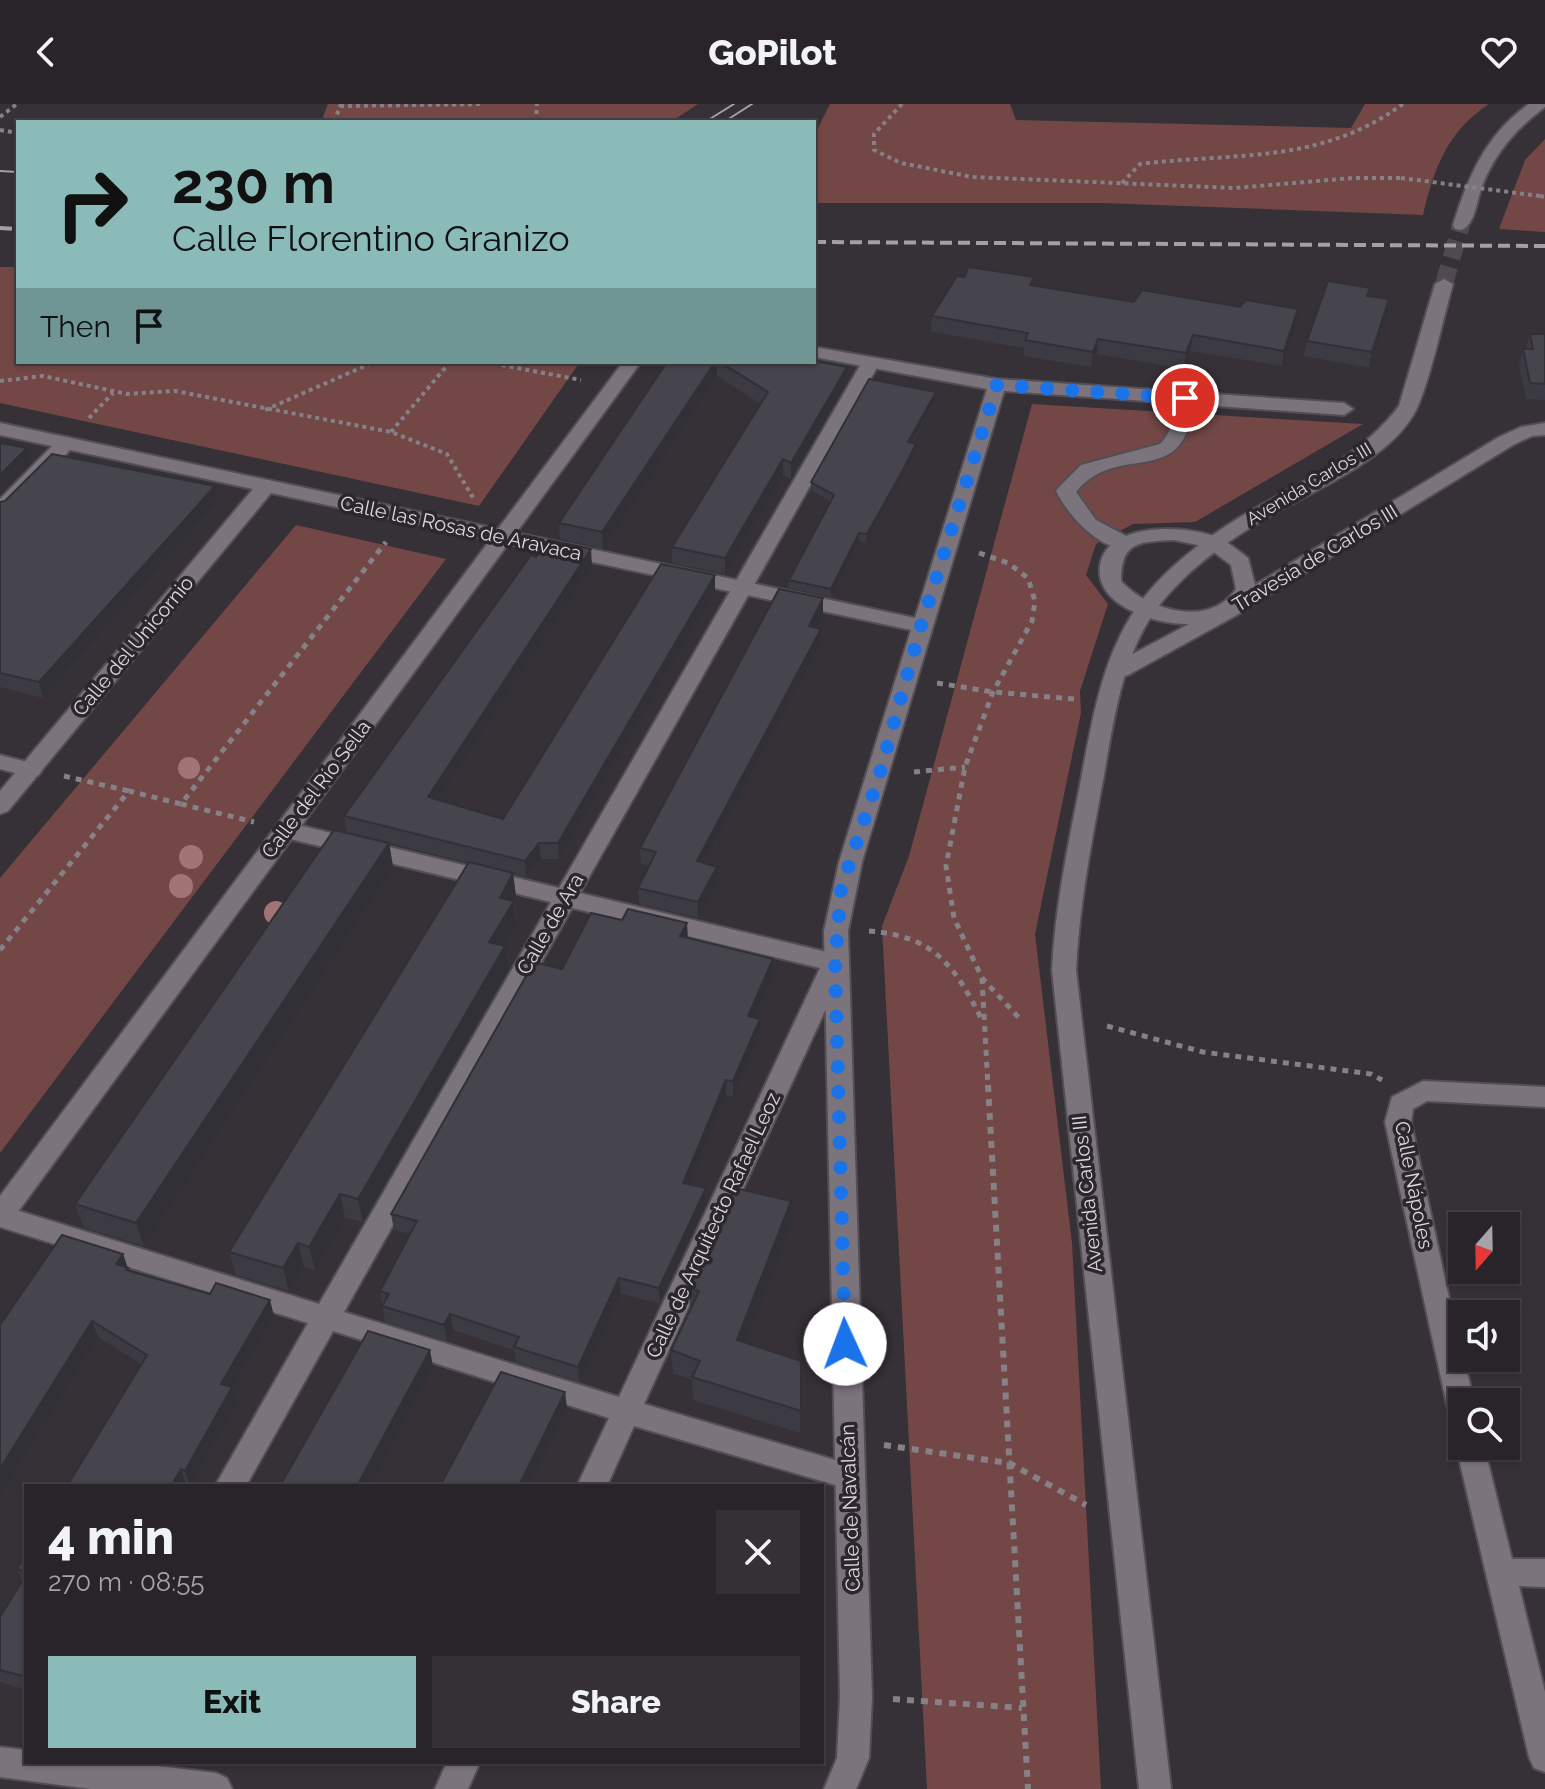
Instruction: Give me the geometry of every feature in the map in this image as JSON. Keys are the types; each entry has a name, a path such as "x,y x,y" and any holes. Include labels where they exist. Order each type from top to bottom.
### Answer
{"street":[{"path":"1461,225 1475,180 1490,148 1515,122 1539,104"},
{"name":"Avenida Carlos III","path":"1155,1789 1064,970 1070,895 1106,704 1129,640 1146,608 1177,575 1214,543 1366,453 1397,425 1408,407 1444,284"},
{"path":"816,352 997,385 1344,409"},
{"name":"Calle de Ara","path":"231,1484 871,362"},
{"name":"Calle del Río Sella","path":"0,1216 630,364"},
{"name":"Calle de Navalcán","path":"840,1789 853,1758 856,1697 836,931 841,889 879,776 921,626 997,385"},
{"path":"1125,543 1088,525 1074,509 1066,491 1085,470 1111,461 1162,453 1177,440 1185,420 1185,398"},
{"name":"Calle las Rosas de Aravaca","path":"0,429 921,626"},
{"name":"Travesía de Carlos III","path":"1120,670 1228,611 1506,441 1528,431 1545,429"},
{"path":"0,510 66,443"},
{"name":"Calle del Unicornio","path":"0,806 266,486"},
{"path":"1174,534 1214,543 1241,562 1247,579 1241,598 1228,611 1209,618 1185,619 1146,608 1121,596 1113,586 1109,569 1111,560 1125,543 1152,535 1174,534"},
{"path":"0,762 31,770"},
{"path":"286,830 835,963"},
{"name":"Calle de Arquitecto Rafael Leoz","path":"593,1484 835,963"},
{"name":"Calle Nápoles","path":"1457,1388 1398,1122 1401,1104 1423,1091 1545,1097"},
{"path":"0,1216 626,1411 849,1476"},
{"path":"1473,1460 1545,1757"},
{"path":"1498,1572 1545,1573"},
{"path":"0,1762 24,1763"},
{"path":"35,1764 70,1766 216,1789"},
{"path":"451,1789 463,1764"}],"path":[{"path":"0,117 17,104"},
{"path":"340,105 483,104"},
{"path":"902,104 874,134 874,150 901,163 972,177 1235,188 1353,178 1401,178 1542,197"},
{"path":"1121,183 1140,164 1286,151 1332,141 1367,131 1403,104"},
{"path":"265,410 369,364"},
{"path":"391,432 448,364"},
{"path":"496,364 613,387"},
{"path":"0,381 43,376 127,394 175,391 391,432 447,454 479,506 503,537"},
{"path":"181,804 406,516"},
{"path":"947,545 1008,563 1028,578 1035,601 1032,621 993,692 965,767 946,866 954,918 982,978 1021,1020"},
{"path":"908,677 993,692 1087,700"},
{"path":"879,776 965,767"},
{"path":"31,770 286,830"},
{"path":"0,950 129,791"},
{"path":"836,931 892,931 930,945 966,987 984,1024"},
{"path":"982,978 1028,1789"},
{"path":"1107,1026 1203,1052 1371,1074 1410,1097"},
{"path":"847,1439 1009,1463 1125,1527"},
{"path":"856,1697 1022,1708"}],"shaded area":[{"path":"328,104 698,104 674,120 322,120"},
{"path":"830,104 1010,104 1016,120 1351,128 1365,104 1489,104 1463,127 1444,152 1423,215 1103,203 816,203 816,132"},
{"path":"1545,139 1545,232 1499,229 1525,160"},
{"path":"0,267 16,267 16,364 579,364 479,506 0,403"},
{"path":"1032,404 1363,424 1195,522 1133,524 1096,544 1086,575 1108,604 1080,691 1081,713 1035,934 1072,1243 1101,1789 927,1789 882,926 909,856"},
{"path":"296,525 446,559 0,1153 0,878"}],"building":[{"path":"968,267 1034,277 1030,285 1134,302 1142,290 1240,307 1246,300 1298,309 1284,351 1193,335 1186,353 1098,339 1093,352 1025,340 1028,333 932,316 957,276 965,277"},
{"path":"1328,281 1370,288 1367,296 1389,299 1372,352 1307,341"},
{"path":"1530,334 1545,334 1545,384 1530,383 1523,349 1533,349"},
{"path":"816,361 847,367 791,463 783,459 725,558 672,547 768,392 723,364 816,364"},
{"path":"666,364 714,364 602,532 559,523"},
{"path":"869,379 936,392 908,442 916,444 904,468 867,534 859,533 831,589 789,580 834,495 811,482"},
{"path":"0,443 27,448 0,475"},
{"path":"52,454 215,486 39,682 0,673 0,502 5,501"},
{"path":"548,540 591,549 428,797 503,819 661,564 715,575 558,843 539,843 525,861 344,816 531,555 536,557"},
{"path":"779,589 823,598 809,626 821,629 697,861 717,867 698,902 638,888 656,852 640,848"},
{"path":"334,830 389,843 136,1223 75,1204"},
{"path":"469,862 513,873 500,898 514,901 489,942 505,946 358,1199 340,1194 309,1247 298,1243 283,1268 229,1252"},
{"path":"628,909 687,923 680,936 773,959 748,1016 760,1019 733,1081 726,1080 683,1183 706,1188 659,1288 619,1278 578,1367 514,1347 519,1337 450,1314 444,1325 382,1306 389,1294 380,1291 417,1221 391,1214 534,962 562,969 591,913 622,920"},
{"path":"735,1188 791,1201 737,1340 801,1361 801,1411 692,1377 700,1361 671,1350 699,1291 689,1288"},
{"path":"62,1235 123,1254 116,1264 128,1268 126,1270 210,1294 216,1283 270,1300 221,1384 232,1387 185,1471 181,1469 172,1484 68,1484 147,1355 92,1321 0,1469 0,1325"},
{"path":"368,1331 430,1350 358,1484 281,1484"},
{"path":"501,1372 565,1392 520,1484 441,1484"},
{"path":"24,1558 24,1571 17,1569"},
{"path":"24,1578 24,1676 0,1670 0,1617"}],"tunnel":[{"path":"1444,284 1461,225"}],"tram line":[{"path":"708,120 734,104"},
{"path":"727,120 752,104"},
{"path":"0,171 16,172"}],"railway":[{"path":"0,228 16,229"},
{"path":"816,242 1545,246"}],"route":[{"path":"845,1344 835,963 841,889 879,776 921,626 997,385 1185,398"}]}
